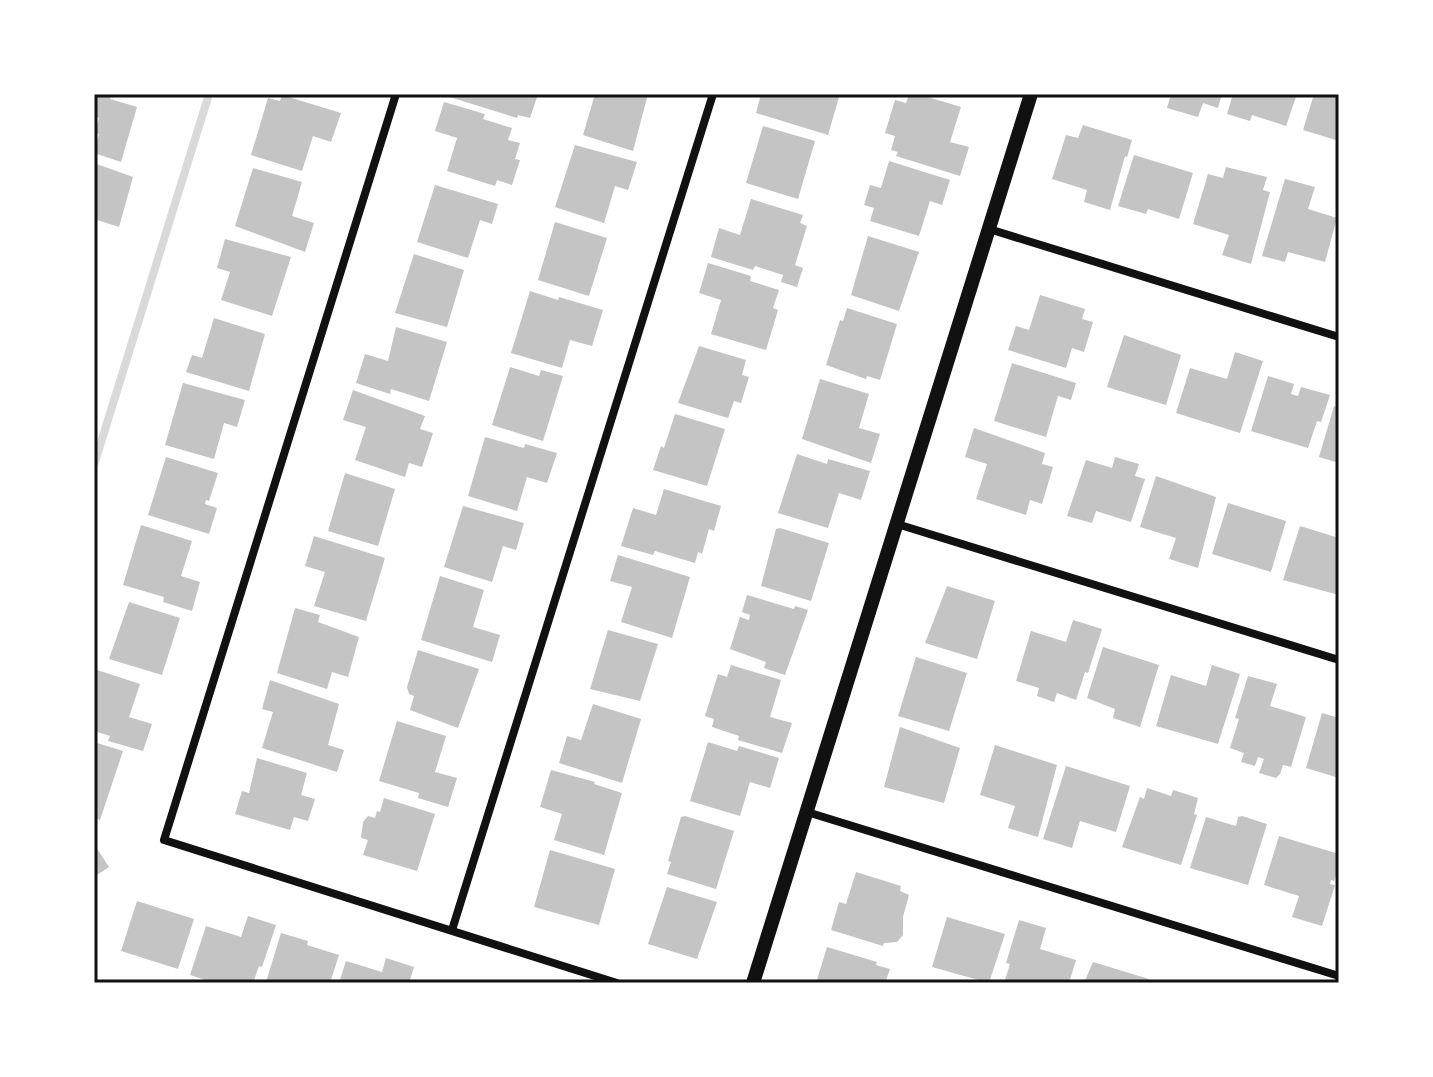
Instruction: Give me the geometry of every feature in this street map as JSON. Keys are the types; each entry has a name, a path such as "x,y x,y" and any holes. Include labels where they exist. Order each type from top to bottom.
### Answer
{"street":[{"path":"396,94 164,840 617,983"},
{"path":"452,930 713,94"},
{"path":"753,983 1031,94"},
{"path":"989,229 1339,337"},
{"path":"897,524 1339,660"},
{"path":"807,812 1339,976"}],"building":[{"path":"94,94 112,94 110,99 137,107 121,162 94,153 99,118 94,116"},
{"path":"538,94 530,118 518,115 517,118 443,95"},
{"path":"595,94 648,94 633,151 583,135"},
{"path":"761,94 840,94 828,135 756,113"},
{"path":"909,94 961,107 950,142 969,147 960,176 896,156 898,152 891,150 895,136 885,133 895,100 906,103"},
{"path":"1171,94 1222,94 1218,108 1203,103 1198,117 1167,108"},
{"path":"1233,94 1297,94 1286,126 1252,115 1250,121 1227,114"},
{"path":"1314,94 1339,94 1339,141 1303,130"},
{"path":"282,95 341,113 331,142 313,136 302,171 251,155 268,98 280,101"},
{"path":"444,102 485,114 483,119 512,128 508,140 520,143 515,159 520,160 512,185 497,180 495,186 447,171 457,138 435,131"},
{"path":"1083,125 1132,140 1110,210 1084,202 1087,190 1052,179 1066,135 1078,138"},
{"path":"763,126 815,141 798,199 746,183"},
{"path":"575,145 637,162 628,190 615,186 604,223 555,207"},
{"path":"1134,155 1193,173 1179,219 1148,209 1146,214 1118,206"},
{"path":"889,161 950,180 942,205 930,201 919,236 870,221 874,208 864,205 870,185 881,188"},
{"path":"94,163 133,177 119,227 94,219"},
{"path":"1226,167 1267,177 1263,190 1270,192 1251,264 1222,255 1229,235 1193,224 1208,174 1223,178"},
{"path":"253,168 302,182 292,216 314,223 305,252 235,226"},
{"path":"1285,179 1315,187 1308,209 1337,218 1325,262 1288,252 1285,262 1262,256"},
{"path":"435,185 498,204 492,224 480,220 468,258 417,242"},
{"path":"751,199 803,215 800,223 807,226 795,265 803,268 797,287 781,282 783,275 755,266 753,270 711,257 719,228 740,235"},
{"path":"555,222 607,238 589,296 538,280"},
{"path":"868,236 919,252 899,311 851,295"},
{"path":"225,239 291,257 272,316 221,300 230,272 217,268"},
{"path":"414,254 464,270 447,327 395,313"},
{"path":"708,263 751,276 750,281 779,290 773,308 778,310 766,350 711,334 721,300 699,293"},
{"path":"530,291 603,310 592,346 570,340 562,368 511,353"},
{"path":"1040,295 1085,309 1082,319 1093,322 1084,352 1072,348 1066,368 1008,350 1016,326 1029,330"},
{"path":"847,308 897,324 880,380 867,376 866,379 826,365 840,320 843,321"},
{"path":"214,318 265,334 249,391 186,372 192,355 202,358"},
{"path":"396,327 447,342 429,401 391,389 390,394 356,383 365,354 388,361"},
{"path":"1124,335 1181,355 1166,405 1107,387"},
{"path":"699,346 746,360 742,375 749,377 741,403 734,401 728,418 678,403"},
{"path":"1235,352 1263,361 1240,433 1176,413 1190,368 1227,379"},
{"path":"1012,363 1076,383 1071,400 1058,396 1046,437 994,421"},
{"path":"510,367 539,376 541,370 563,376 543,441 492,425"},
{"path":"1268,376 1294,384 1291,394 1298,396 1301,387 1330,395 1308,448 1251,431"},
{"path":"820,379 869,394 859,428 880,434 871,463 802,439"},
{"path":"183,383 245,400 237,427 224,423 214,459 165,445"},
{"path":"353,390 425,416 420,429 433,433 422,467 409,463 405,477 355,460 366,427 343,420"},
{"path":"1334,406 1339,407 1339,463 1319,457"},
{"path":"675,414 725,429 707,486 653,470"},
{"path":"974,428 1045,453 1042,464 1053,467 1042,504 1030,500 1026,515 976,499 987,464 965,457"},
{"path":"485,437 557,453 547,483 527,477 517,511 468,496"},
{"path":"797,454 827,464 828,459 870,471 861,500 839,493 828,528 778,513"},
{"path":"166,457 218,473 209,501 206,500 205,504 217,508 209,534 148,515"},
{"path":"1115,457 1139,464 1135,476 1145,479 1131,522 1096,511 1092,523 1067,516 1086,460 1112,468"},
{"path":"345,473 395,489 378,546 328,531"},
{"path":"1156,476 1216,497 1198,568 1169,559 1176,538 1140,527"},
{"path":"664,489 721,506 714,531 709,529 702,554 698,552 695,563 655,551 653,555 621,546 633,508 656,515"},
{"path":"1228,503 1286,521 1271,572 1212,554"},
{"path":"463,506 524,523 516,550 503,546 492,582 444,567"},
{"path":"141,525 192,541 181,576 200,582 192,611 163,602 164,597 123,585"},
{"path":"1300,526 1339,538 1339,595 1283,580"},
{"path":"776,529 829,543 811,601 761,586"},
{"path":"314,536 385,558 366,621 314,606 325,572 305,566"},
{"path":"618,555 690,577 672,638 621,622 632,587 610,581"},
{"path":"440,576 484,590 473,627 500,635 492,662 421,640"},
{"path":"947,586 995,601 977,659 925,643"},
{"path":"747,595 808,610 785,675 764,668 766,662 730,649 740,617 749,620 750,615 742,612"},
{"path":"129,602 180,618 162,675 109,659"},
{"path":"295,608 320,615 318,622 359,637 348,677 332,672 327,689 277,673"},
{"path":"1073,620 1102,629 1076,700 1057,693 1054,702 1037,696 1039,688 1016,681 1031,631 1066,642"},
{"path":"608,630 658,644 640,701 590,689"},
{"path":"1103,647 1159,665 1140,727 1113,718 1115,709 1087,698"},
{"path":"418,650 479,669 458,728 410,710 414,696 409,694 407,687"},
{"path":"916,657 967,673 949,731 898,716"},
{"path":"731,665 781,680 770,717 792,723 782,753 738,740 739,736 712,727 714,719 705,716 718,674 727,677"},
{"path":"1212,665 1240,674 1218,744 1156,726 1171,675 1206,686"},
{"path":"94,669 140,684 129,717 152,724 143,751 108,741 110,736 94,731"},
{"path":"1248,676 1277,684 1270,706 1306,717 1291,767 1283,765 1276,778 1259,773 1264,759 1258,757 1255,766 1241,762 1244,753 1230,748 1239,719 1235,718"},
{"path":"270,680 339,704 328,745 344,750 337,772 262,748 273,712 262,709"},
{"path":"593,704 641,719 622,783 559,763 567,736 581,740"},
{"path":"1322,713 1339,718 1339,778 1306,768"},
{"path":"397,721 446,736 435,772 457,778 448,807 418,798 419,793 379,781"},
{"path":"900,727 960,748 944,803 884,787"},
{"path":"94,742 123,751 100,820 94,818"},
{"path":"708,742 737,751 739,746 779,758 770,788 750,782 740,816 690,801"},
{"path":"995,745 1057,765 1038,837 1008,828 1015,806 980,795"},
{"path":"257,758 307,773 301,795 315,799 308,821 294,817 290,830 235,814 242,791 249,793"},
{"path":"1066,766 1130,786 1116,832 1080,821 1072,848 1043,839"},
{"path":"551,770 622,793 604,855 554,840 562,814 540,807"},
{"path":"1147,788 1171,796 1173,790 1198,798 1194,814 1197,815 1181,865 1122,847 1140,797 1144,799"},
{"path":"384,798 435,814 417,871 363,855 368,840 361,838 363,822 368,816 375,818"},
{"path":"681,817 734,831 716,889 667,874"},
{"path":"1206,817 1236,826 1238,817 1267,824 1248,885 1190,868"},
{"path":"1279,836 1339,854 1339,865 1330,884 1335,885 1322,926 1292,917 1299,896 1264,885"},
{"path":"94,844 109,867 94,877"},
{"path":"550,850 615,869 599,925 534,907"},
{"path":"856,872 901,886 900,891 909,895 903,917 903,935 897,942 884,943 883,946 831,930 839,902 846,904"},
{"path":"667,887 717,902 697,959 648,944"},
{"path":"137,901 194,919 178,969 121,951"},
{"path":"248,916 276,925 262,967 259,966 253,983 215,983 190,975 206,926 241,937"},
{"path":"947,917 1005,934 989,983 932,967"},
{"path":"1019,920 1046,928 1040,949 1076,960 1069,983 1004,983 1010,964 1006,963"},
{"path":"281,933 339,955 330,983 266,982"},
{"path":"827,947 890,969 885,983 816,983"},
{"path":"386,958 414,967 409,983 339,983 346,961 382,972"},
{"path":"1093,962 1149,979 1148,983 1084,983"}],"waterway":[{"path":"94,465 209,94"}]}
